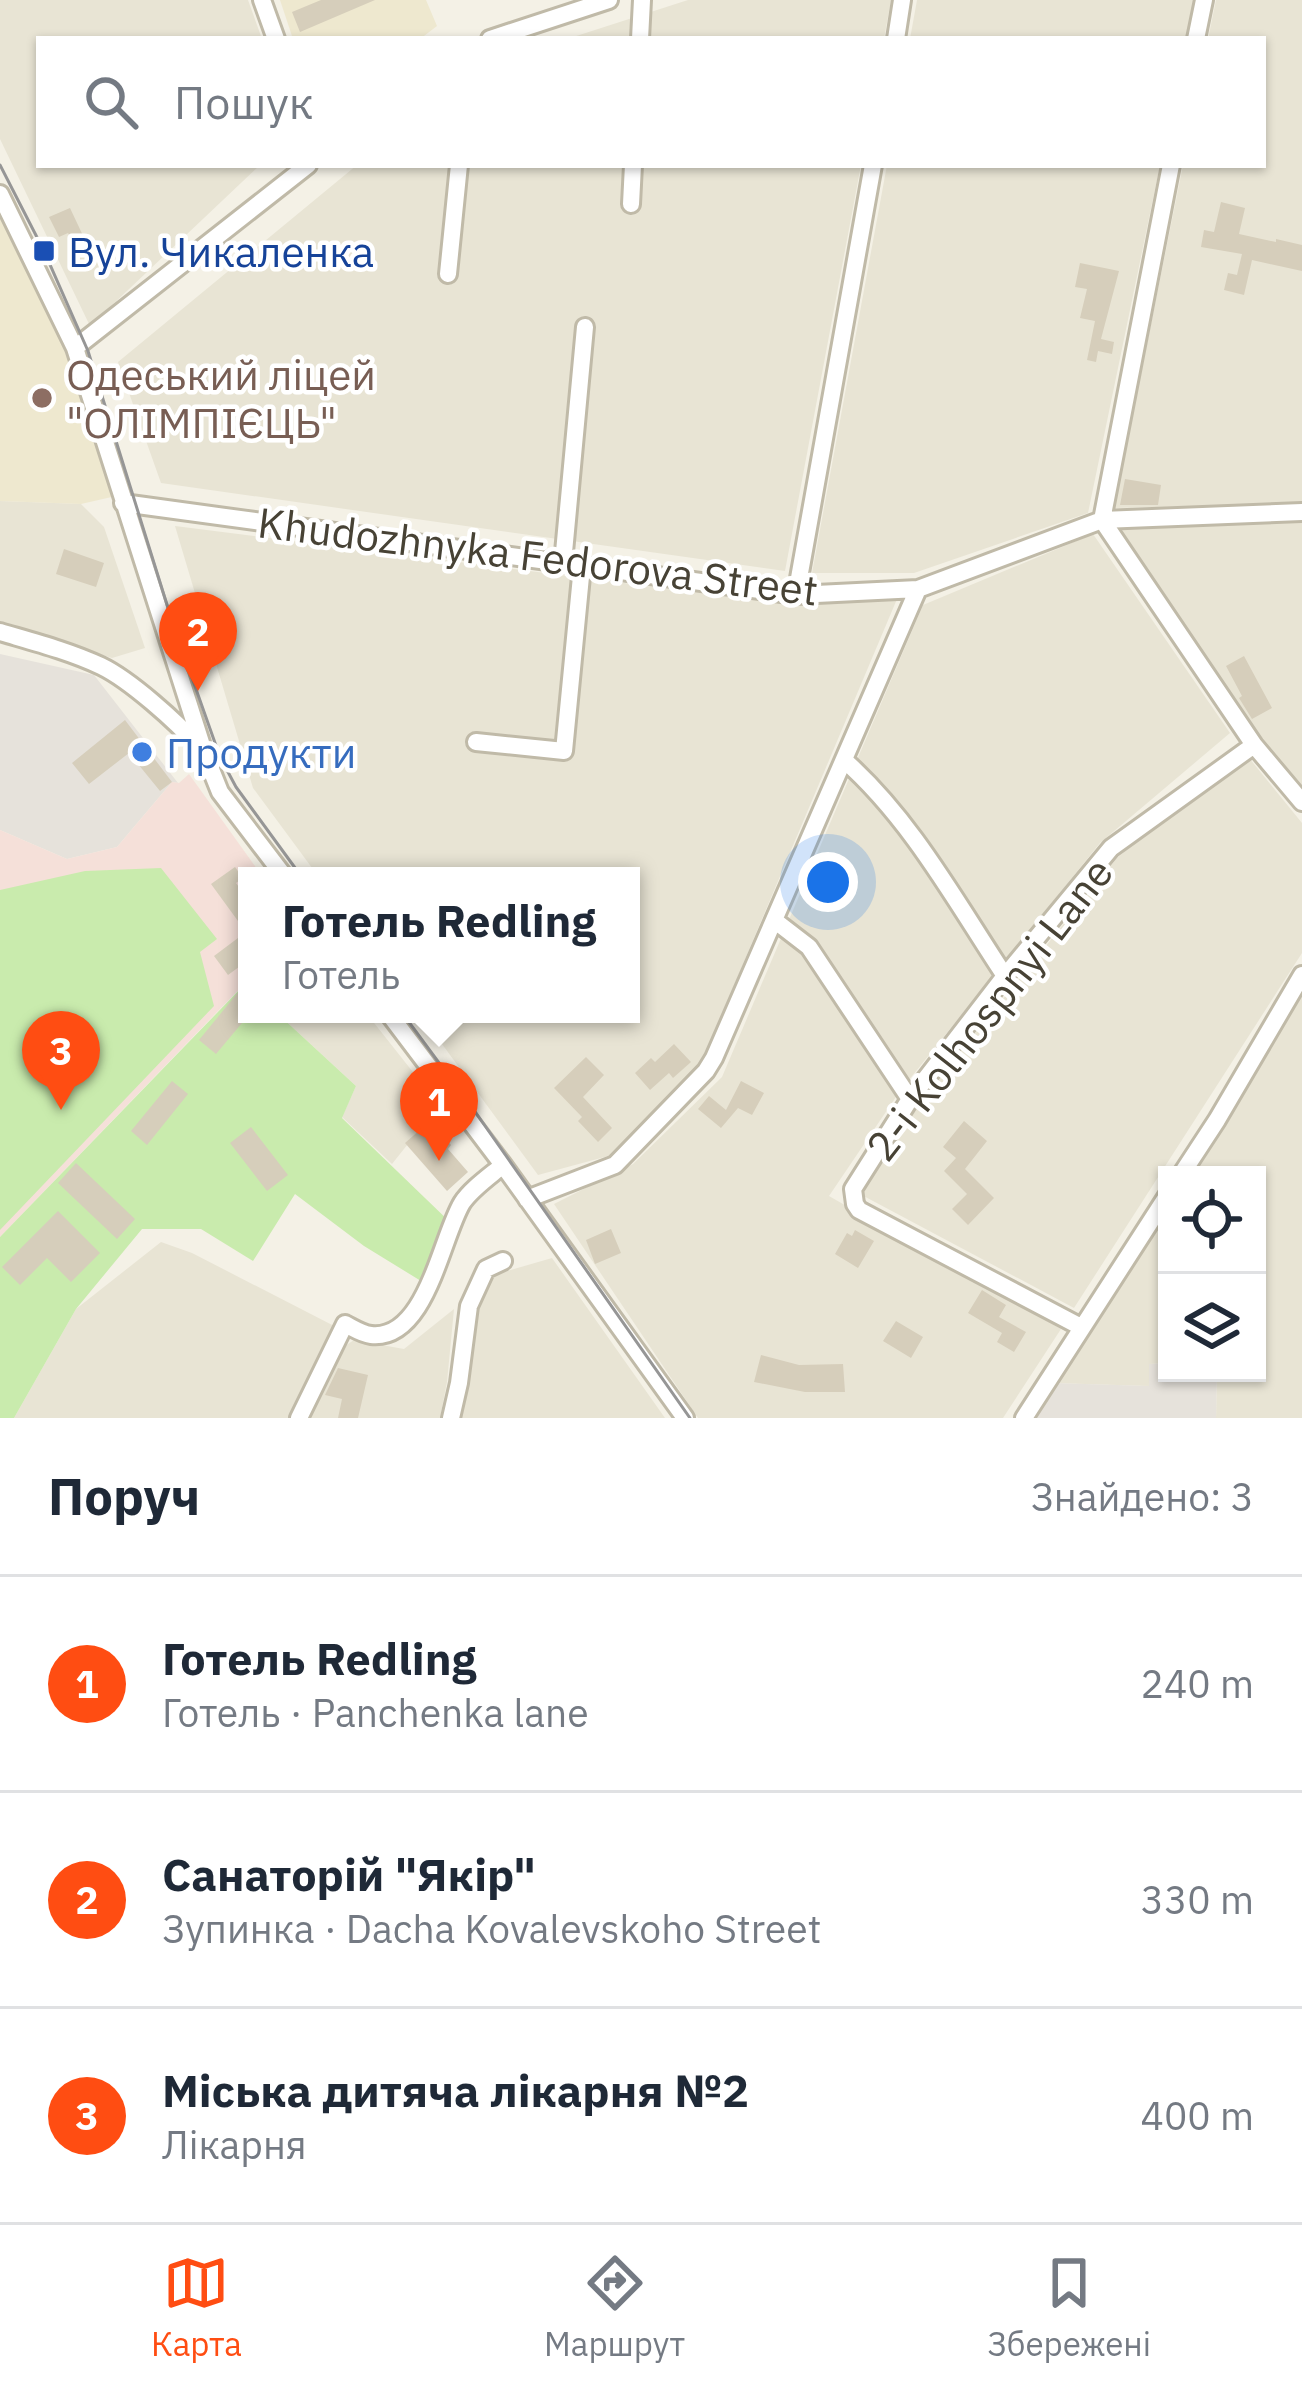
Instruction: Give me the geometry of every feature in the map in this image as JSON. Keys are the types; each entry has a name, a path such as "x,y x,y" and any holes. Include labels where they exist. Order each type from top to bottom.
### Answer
{"street":[{"path":"262,0 275,36"},
{"path":"499,36 609,0"},
{"path":"640,36 643,0"},
{"path":"896,36 902,0"},
{"path":"1197,36 1204,0"},
{"path":"75,348 304,168"},
{"path":"448,274 459,168"},
{"path":"631,204 633,168"},
{"path":"796,595 872,168"},
{"path":"1170,168 1102,520 1254,745 1302,802"},
{"path":"0,194 75,348 220,792 277,867"},
{"path":"476,742 564,751 584,327"},
{"name":"Khudozhnyka Fedorova Street","path":"124,503 796,595 918,589 1102,520 1302,512"},
{"path":"526,1199 615,1165 706,1071 918,589"},
{"path":"0,632 107,669 178,724 204,752"},
{"name":"2-i Kolhospnyi Lane","path":"1081,1327 860,1210 853,1189 910,1099 1111,848 1254,745"},
{"path":"844,760 873,786 912,837 1006,976"},
{"path":"774,920 809,947 910,1099"},
{"path":"1187,1166 1302,975"},
{"path":"395,1023 685,1418"},
{"path":"299,1418 345,1324 373,1335 405,1322 426,1289 463,1202 503,1165"},
{"path":"1024,1418 1158,1210"},
{"path":"451,1418 469,1306 486,1269 503,1261"}],"shaded area":[{"path":"0,0 248,0 261,36 36,36 36,168 257,168 90,326 0,139"},
{"path":"280,0 426,0 437,26 424,36 292,36"},
{"path":"688,0 891,0 885,36 576,36"},
{"path":"917,0 1194,0 1187,36 911,36"},
{"path":"1216,0 1302,0 1302,504 1114,508 1182,168 1266,168 1266,36 1209,36"},
{"path":"353,168 860,168 785,571 161,483 118,362"},
{"path":"886,168 1159,168 1088,513 914,573 812,573"},
{"name":"Одеський ліцей \"ОЛІМПІЄЦЬ\"","path":"0,211 69,350 116,496 81,504 0,501"},
{"path":"0,501 81,504 104,527 145,648 112,658 0,623"},
{"path":"1302,518 1302,792 1124,546 1122,525"},
{"path":"175,526 798,605 897,599 703,1059 612,1155 538,1175 427,1023 640,1023 640,867 311,867 253,788"},
{"path":"1093,534 1230,733 1100,843 900,1091 829,1196 1061,1329 1003,1418 698,1418 554,1204 633,1164 722,1077 923,605"},
{"path":"0,654 94,675 178,783 172,782 117,847 67,859 0,830"},
{"path":"1245,753 1302,823 1302,953 1165,1166 1158,1166 1158,1177 1074,1308 858,1193 913,1110 1117,858"},
{"path":"189,774 256,867 238,867 238,990 0,1237 0,830 67,859 117,847 172,782 179,783"},
{"path":"1302,986 1302,1418 1216,1418 1217,1382 1266,1382 1266,1166 1190,1166"},
{"path":"288,1023 374,1023 439,1105 392,1164 342,1117 356,1086"},
{"path":"1158,1216 1158,1364 1149,1364 1149,1386 1053,1383"},
{"path":"161,1242 192,1253 338,1328 291,1418 14,1418 76,1309"},
{"path":"552,1258 665,1418 457,1418 476,1310 487,1277"},
{"path":"454,1309 440,1418 310,1418 339,1350 354,1340 404,1349"},
{"path":"1149,1364 1158,1364 1158,1382 1217,1382 1216,1418 1032,1418 1053,1383 1149,1386"}],"green space":[{"path":"161,868 217,939 200,952 214,1006 0,1230 0,890 85,871"},
{"path":"238,991 238,1023 288,1023 356,1086 342,1118 453,1225 421,1281 295,1194 253,1261 201,1229 142,1229 76,1309 14,1418 0,1418 0,1237"}],"building":[{"path":"321,0 375,0 300,32 292,12"},
{"path":"1221,202 1245,208 1239,234 1302,245 1302,271 1252,260 1244,295 1224,290 1228,273 1237,275 1242,254 1201,247 1204,230 1214,232"},
{"path":"70,208 86,242 98,255 89,264 68,233 59,237 49,217"},
{"path":"1080,263 1119,271 1101,339 1114,342 1112,354 1098,351 1096,362 1087,360 1095,321 1080,318 1087,289 1075,287"},
{"path":"1125,479 1161,485 1158,505 1120,505"},
{"path":"64,549 104,563 96,587 56,574"},
{"path":"1244,656 1272,708 1252,719 1226,666"},
{"path":"125,720 172,782 160,791 129,753 89,784 72,763"},
{"path":"235,867 238,921 211,884"},
{"path":"238,938 238,968 228,975 214,956"},
{"path":"238,992 238,1023 242,1023 216,1054 199,1040"},
{"path":"674,1044 691,1062 650,1090 635,1073"},
{"path":"586,1057 604,1075 583,1097 612,1128 598,1142 554,1088"},
{"path":"172,1081 188,1094 147,1145 131,1131"},
{"path":"741,1081 764,1093 752,1115 738,1108 721,1128 698,1109 709,1096 726,1110"},
{"path":"430,1121 468,1172 447,1191 405,1143"},
{"path":"964,1121 987,1141 965,1169 994,1198 968,1225 952,1209 967,1194 944,1171 956,1158 943,1147"},
{"path":"251,1127 288,1175 267,1191 230,1143"},
{"path":"76,1163 135,1219 117,1239 58,1183"},
{"path":"58,1211 100,1253 71,1282 47,1258 20,1285 2,1267"},
{"path":"611,1229 621,1253 595,1264 586,1240"},
{"path":"855,1230 874,1241 858,1268 835,1254 847,1233 852,1236"},
{"path":"982,1290 1006,1305 999,1317 1026,1332 1014,1352 997,1342 1002,1333 968,1313"},
{"path":"896,1321 923,1337 911,1358 883,1341"},
{"path":"761,1355 799,1365 843,1364 845,1392 805,1392 754,1382"},
{"path":"338,1368 368,1375 358,1418 338,1418 342,1399 325,1395"}],"tram line":[{"path":"0,165 88,351 220,757 294,867"},
{"path":"410,1023 690,1418"}],"place":[{"name":"Вул. Чикаленка","path":"44,251"},
{"name":"Одеський ліцей \"ОЛІМПІЄЦЬ\"","path":"42,398"},
{"name":"Санаторій \"Якір\"","path":"198,691"},
{"name":"Продукти","path":"142,752"},
{"name":"Міська дитяча лікарня №2","path":"61,1110"},
{"name":"Готель Redling","path":"439,1161"}]}
